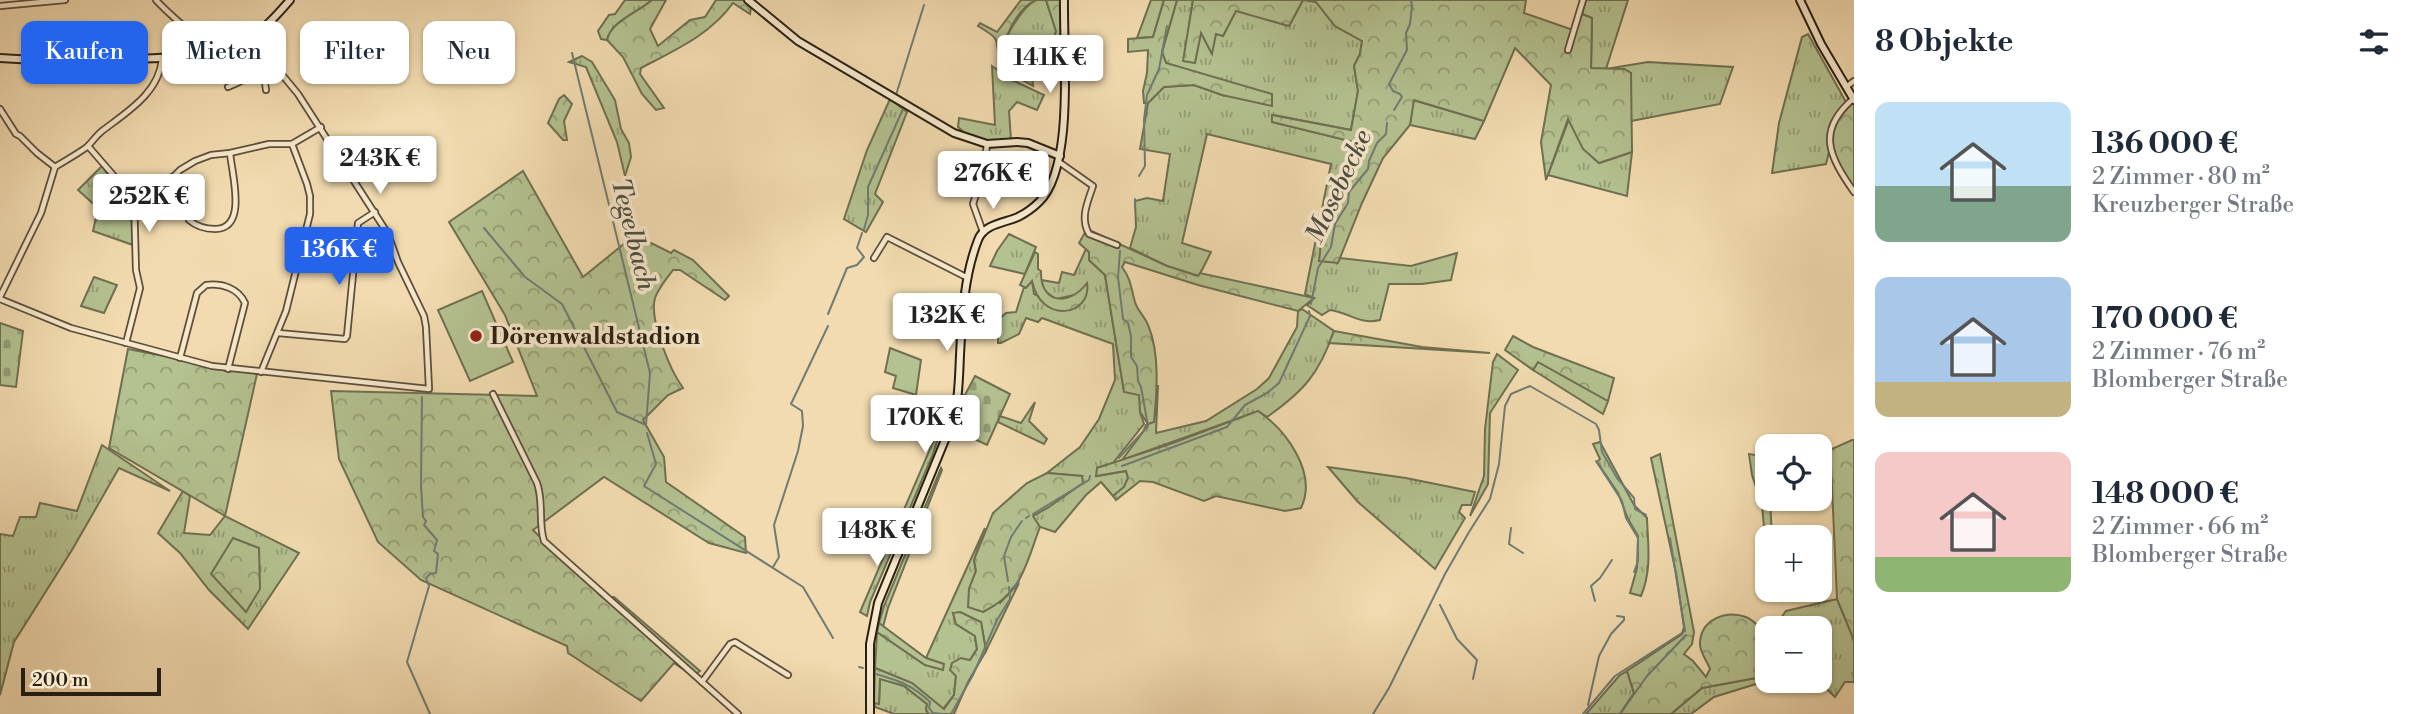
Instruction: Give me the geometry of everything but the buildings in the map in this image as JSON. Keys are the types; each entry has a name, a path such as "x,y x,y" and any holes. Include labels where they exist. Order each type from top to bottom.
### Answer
{"main road":[{"path":"270,21 290,0"},
{"path":"748,0 789,35 948,130 987,144 1021,142 1060,159"},
{"path":"870,714 869,661 874,622 886,582 954,418 958,397 964,302 978,240 989,227 1025,213 1038,203 1050,188 1060,159 1063,125 1064,0"},
{"path":"1800,0 1854,100"},
{"path":"0,58 162,59"}],"street":[{"path":"0,6 65,0"},
{"path":"156,0 177,21"},
{"path":"1568,50 1583,0"},
{"path":"162,59 161,70 147,93 133,108 98,134 88,146 55,167 41,214 0,298 71,328 228,369 429,389 424,316 388,234 321,127 286,80"},
{"path":"1845,87 1854,81"},
{"path":"228,87 234,84"},
{"path":"265,84 266,90"},
{"path":"1854,100 1836,117 1829,132 1830,145 1854,192"},
{"path":"0,109 16,134 55,167"},
{"path":"132,196 174,176 197,160 270,144 292,144 321,127"},
{"path":"261,372 278,333 297,268 311,205 307,184 292,144"},
{"path":"983,232 973,204 984,169 987,144"},
{"path":"88,146 132,196 135,206 136,270 140,288 126,343"},
{"path":"174,176 189,220 209,229 223,229 232,222 236,212 230,153"},
{"path":"1060,159 1093,186 1084,214 1084,225 1089,234 1117,245"},
{"path":"278,333 345,339 358,223 375,212"},
{"path":"874,258 887,237 958,275 969,278"},
{"path":"180,358 197,293 205,285 218,284 237,292 245,303 228,369"},
{"path":"493,394 541,495 541,533 544,541 738,714"},
{"path":"702,682 730,644 735,642 788,675"}],"green space":[{"path":"625,0 652,0 614,27 607,40 601,39 598,31 609,15 615,14"},
{"path":"652,0 666,0 650,29 658,46 690,20 705,17 716,0 744,0 751,8 750,14 733,3 703,33 641,68 640,74 664,108 656,110 642,94 623,57 607,40 614,27"},
{"path":"1021,0 1036,0 1022,10 1017,18 1008,34 1000,59 995,38 978,26 980,23 997,32"},
{"path":"1036,0 1046,0 1056,31 1054,39 1047,37 1030,47 1020,68 1007,71 999,62 1002,48 1017,19"},
{"path":"1046,0 1061,0 1060,48 1035,53 1024,75 1032,75 1033,86 1007,71 1020,68 1031,45 1039,38 1054,38 1056,31"},
{"path":"1151,0 1164,0 1153,37 1137,38"},
{"path":"1164,0 1177,0 1162,52 1166,63 1272,94 1272,106 1222,95 1194,85 1164,87 1148,103 1144,103 1148,50 1128,52 1128,39 1153,37"},
{"path":"1177,0 1193,0 1184,61 1195,62 1201,32 1211,52 1216,33 1223,36 1236,10 1289,26 1303,0 1316,2 1335,26 1362,41 1354,66 1358,91 1351,130 1273,115 1272,122 1354,142 1351,172 1324,223 1337,263 1340,258 1411,266 1457,253 1451,280 1422,284 1389,284 1380,320 1361,320 1330,310 1322,315 1307,305 1314,298 1305,294 1331,164 1207,134 1182,243 1211,252 1199,276 1167,266 1130,248 1136,227 1135,201 1147,198 1163,201 1170,154 1140,149 1148,103 1164,87 1194,85 1222,95 1206,76 1166,63 1162,52"},
{"path":"1193,0 1303,0 1289,26 1236,11 1223,36 1216,34 1212,54 1201,33 1195,63 1183,61"},
{"path":"1310,0 1526,0 1524,13 1573,30 1582,14 1592,18 1591,68 1624,69 1631,73 1632,152 1599,163 1583,149 1568,119 1546,180 1541,142 1551,85 1515,48 1484,121 1414,100 1410,125 1383,158 1338,263 1319,261 1324,223 1355,163 1354,142 1272,122 1272,115 1351,130 1358,91 1354,66 1362,41 1335,26 1316,2"},
{"path":"1586,0 1628,0 1606,69 1591,69 1592,18 1582,14"},
{"path":"1808,34 1846,102 1829,127 1830,148 1826,164 1772,173 1779,123 1802,37"},
{"path":"1060,48 1059,72 1024,75 1035,53"},
{"path":"582,56 592,62 615,100 631,157 625,176 617,142 586,67 569,62"},
{"path":"1648,62 1733,67 1720,104 1631,121 1631,73 1624,69 1606,69"},
{"path":"992,66 1010,79 1044,95 1037,110 1017,102 1009,111 1011,140 990,141 977,138 958,127 959,118 995,125"},
{"path":"564,95 572,104 564,121 567,140 563,140 548,123 559,99"},
{"path":"890,99 907,112 875,194 883,202 866,232 844,219 867,150"},
{"path":"1413,100 1484,121 1475,139 1410,125"},
{"path":"1854,100 1854,190 1839,164 1832,144 1836,124"},
{"path":"1569,119 1583,148 1599,163 1632,152 1627,196 1548,175"},
{"path":"102,166 116,186 130,197 133,208 133,245 93,231 98,208 78,190"},
{"path":"523,171 583,277 635,235 671,253 674,250 693,260 729,296 725,300 680,270 673,270 658,291 654,307 658,331 672,369 683,388 668,395 643,420 664,457 666,482 745,537 746,553 709,543 604,477 533,530 602,597 614,597 700,671 693,676 674,663 641,701 568,653 567,646 421,580 378,542 339,459 331,391 537,396 505,315 449,222"},
{"path":"1087,229 1167,266 1198,276 1200,273 1314,298 1298,311 1198,285 1125,262 1122,267 1136,305 1148,325 1154,348 1157,373 1155,410 1154,422 1148,424 1140,412 1139,395 1124,392 1105,275 1089,260 1089,252 1079,243"},
{"path":"1009,234 1036,247 1025,274 990,266"},
{"path":"1086,249 1089,252 1089,260 1105,275 1124,391 1140,394 1140,412 1144,424 1113,463 1097,468 1097,476 1126,471 1128,478 1124,487 1113,496 1101,482 1086,495 1055,532 1040,527 1032,516 1049,507 1082,476 1047,473 1080,447 1099,419 1115,380 1113,344 1042,318 1038,322 1026,318 1019,334 998,343 998,320 1006,313 1016,312 1024,287 1032,280 1034,294 1070,310 1087,284 1079,294 1056,299 1043,289 1041,280 1059,283 1062,272 1074,275"},
{"path":"1035,252 1038,254 1038,269 1041,271 1042,282 1050,296 1072,296 1087,283 1082,303 1065,311 1055,310 1045,305 1037,295 1032,281 1026,288 1020,285"},
{"path":"94,277 117,285 104,313 81,306"},
{"name":"Dörenwaldstadion","path":"482,291 513,362 470,381 438,310"},
{"path":"1302,309 1334,331 1316,370 1291,399 1267,417 1258,411 1122,460 1146,425 1154,421 1158,385 1156,433 1206,421 1257,389 1269,378 1297,327 1298,311"},
{"path":"0,323 23,331 16,387 0,385"},
{"path":"1334,331 1422,347 1490,353 1329,343"},
{"path":"1513,336 1533,347 1614,378 1608,401 1538,362 1533,370 1505,350"},
{"path":"890,348 921,360 916,395 893,388 896,376 885,372"},
{"path":"128,349 257,374 225,516 109,448"},
{"path":"1497,354 1518,370 1490,413 1488,484 1470,516 1484,476 1485,429 1493,362"},
{"path":"1538,362 1608,401 1603,414 1533,370"},
{"path":"975,376 1010,394 987,445 955,430 962,395 965,395"},
{"path":"1035,402 1029,421 1047,439 1044,444 998,422 1000,416 1021,423"},
{"path":"1258,411 1279,429 1302,467 1305,495 1301,508 1285,511 1216,496 1204,501 1153,482 1140,481 1116,500 1113,496 1124,487 1128,478 1126,471 1096,476 1097,468"},
{"path":"939,428 941,429 933,454 870,602 867,616 860,612"},
{"path":"1854,440 1854,640 1837,599 1832,449"},
{"path":"1600,442 1634,505 1647,518 1648,567 1641,596 1630,593 1637,568 1638,536 1618,493 1597,462 1600,459 1593,444"},
{"path":"102,445 170,491 119,468 72,550 14,642 0,695 0,534 13,536 20,517 36,517 40,503 77,511"},
{"path":"1660,454 1694,632 1692,644 1684,654 1706,677 1710,669 1700,646 1705,628 1716,618 1723,616 1746,617 1755,623 1755,678 1702,688 1671,714 1620,714 1634,693 1627,671 1682,634 1684,627 1676,573 1651,458"},
{"path":"1749,454 1755,455 1755,484"},
{"path":"1328,467 1406,478 1475,492 1471,505 1462,505 1459,512 1465,518 1435,569 1358,502"},
{"path":"941,468 883,627 879,623 884,606"},
{"path":"1047,473 1082,476 1083,483 1033,516 1040,527 1021,577 1007,596 983,612 968,607 969,589 976,571 974,560 993,513 1027,483"},
{"path":"183,491 190,496 184,533 210,535 225,516 299,553 248,629 209,590 180,553 158,533"},
{"path":"1763,511 1771,511 1771,525 1764,525"},
{"path":"985,528 974,560 976,571 969,589 1000,603 1019,583 986,651 981,622 953,613 956,624 975,636 977,649 956,676 954,695 943,709 912,683 875,668 877,632 925,665 943,664 926,658"},
{"path":"233,538 259,548 260,589 246,612 211,574"},
{"path":"1837,599 1854,640 1854,682 1845,682 1835,697 1831,693 1832,616 1782,616 1786,611"},
{"path":"960,612 981,622 986,651 954,714 929,714 926,710 927,704 904,686 880,679 879,704 874,703 875,668 912,683 944,709 954,695 956,676 950,670 952,663 961,658 970,660 977,649 975,636 956,624 953,613"},
{"path":"879,623 926,658 944,664 943,670 925,665 877,632"},
{"path":"1627,671 1634,693 1620,714 1586,714 1619,676"},
{"path":"880,678 904,686 927,704 926,710 929,714 894,714 875,707 874,703 879,703"},
{"path":"1755,678 1755,684 1714,697 1691,714 1671,714 1702,688"}],"waterway":[{"name":"Mosebecke","path":"1394,110 1402,97 1393,91 1389,84 1407,50 1406,33 1410,24 1411,0"},
{"path":"896,95 924,5"},
{"path":"1139,176 1145,166 1144,120 1147,95 1159,69 1167,26"},
{"name":"Tegelbach","path":"484,228 525,277 562,304 617,412 646,425 650,373 572,53"},
{"path":"864,229 868,215 868,187 903,109"},
{"name":"Mosebecke","path":"1311,304 1318,268 1331,247 1335,224 1348,203 1349,192 1368,169 1377,143 1386,134 1387,123"},
{"path":"1135,199 1135,208"},
{"path":"828,314 847,268 857,265 864,257 857,248 862,233"},
{"path":"1119,458 1148,426 1137,366 1131,357 1128,323 1123,319 1118,277 1120,251"},
{"name":"Mosebecke","path":"1122,466 1227,427 1245,405 1279,383 1310,316 1309,311"},
{"path":"773,567 779,557 774,525 798,451 803,426 802,411 791,404 828,326"},
{"path":"1373,714 1389,688 1445,574 1490,499 1499,464 1505,406 1511,394 1530,386 1596,424 1602,452 1617,478 1634,498 1635,509 1646,515"},
{"path":"422,397 423,517 426,521 424,525 437,540 434,551 438,554 436,573 426,578 429,586 407,662 430,714"},
{"name":"Tegelbach","path":"647,433 656,464 644,486 803,587 833,638"},
{"path":"1596,461 1622,501 1626,518 1638,538 1638,561 1634,572"},
{"name":"Mosebecke","path":"1033,514 1089,480 1090,476"},
{"name":"Mosebecke","path":"1008,581 1004,556 1011,537 1022,521"},
{"path":"1511,528 1509,544 1523,553"},
{"path":"1583,714 1615,676 1685,631 1670,538"},
{"path":"1595,601 1591,586 1612,560"},
{"path":"1011,590 1019,581"},
{"name":"Mosebecke","path":"951,714 1010,599 1009,587"},
{"path":"1440,605 1457,639 1477,660 1473,679"},
{"path":"1588,705 1599,656 1611,634 1624,620 1624,617 1617,616"},
{"path":"1620,714 1647,676 1686,635"},
{"name":"Tegelbach","path":"859,667 863,668"},
{"name":"Tegelbach","path":"876,674 911,688 930,702 929,708 933,713 943,714"}],"place":[{"name":"Dörenwaldstadion","path":"476,336"}]}
